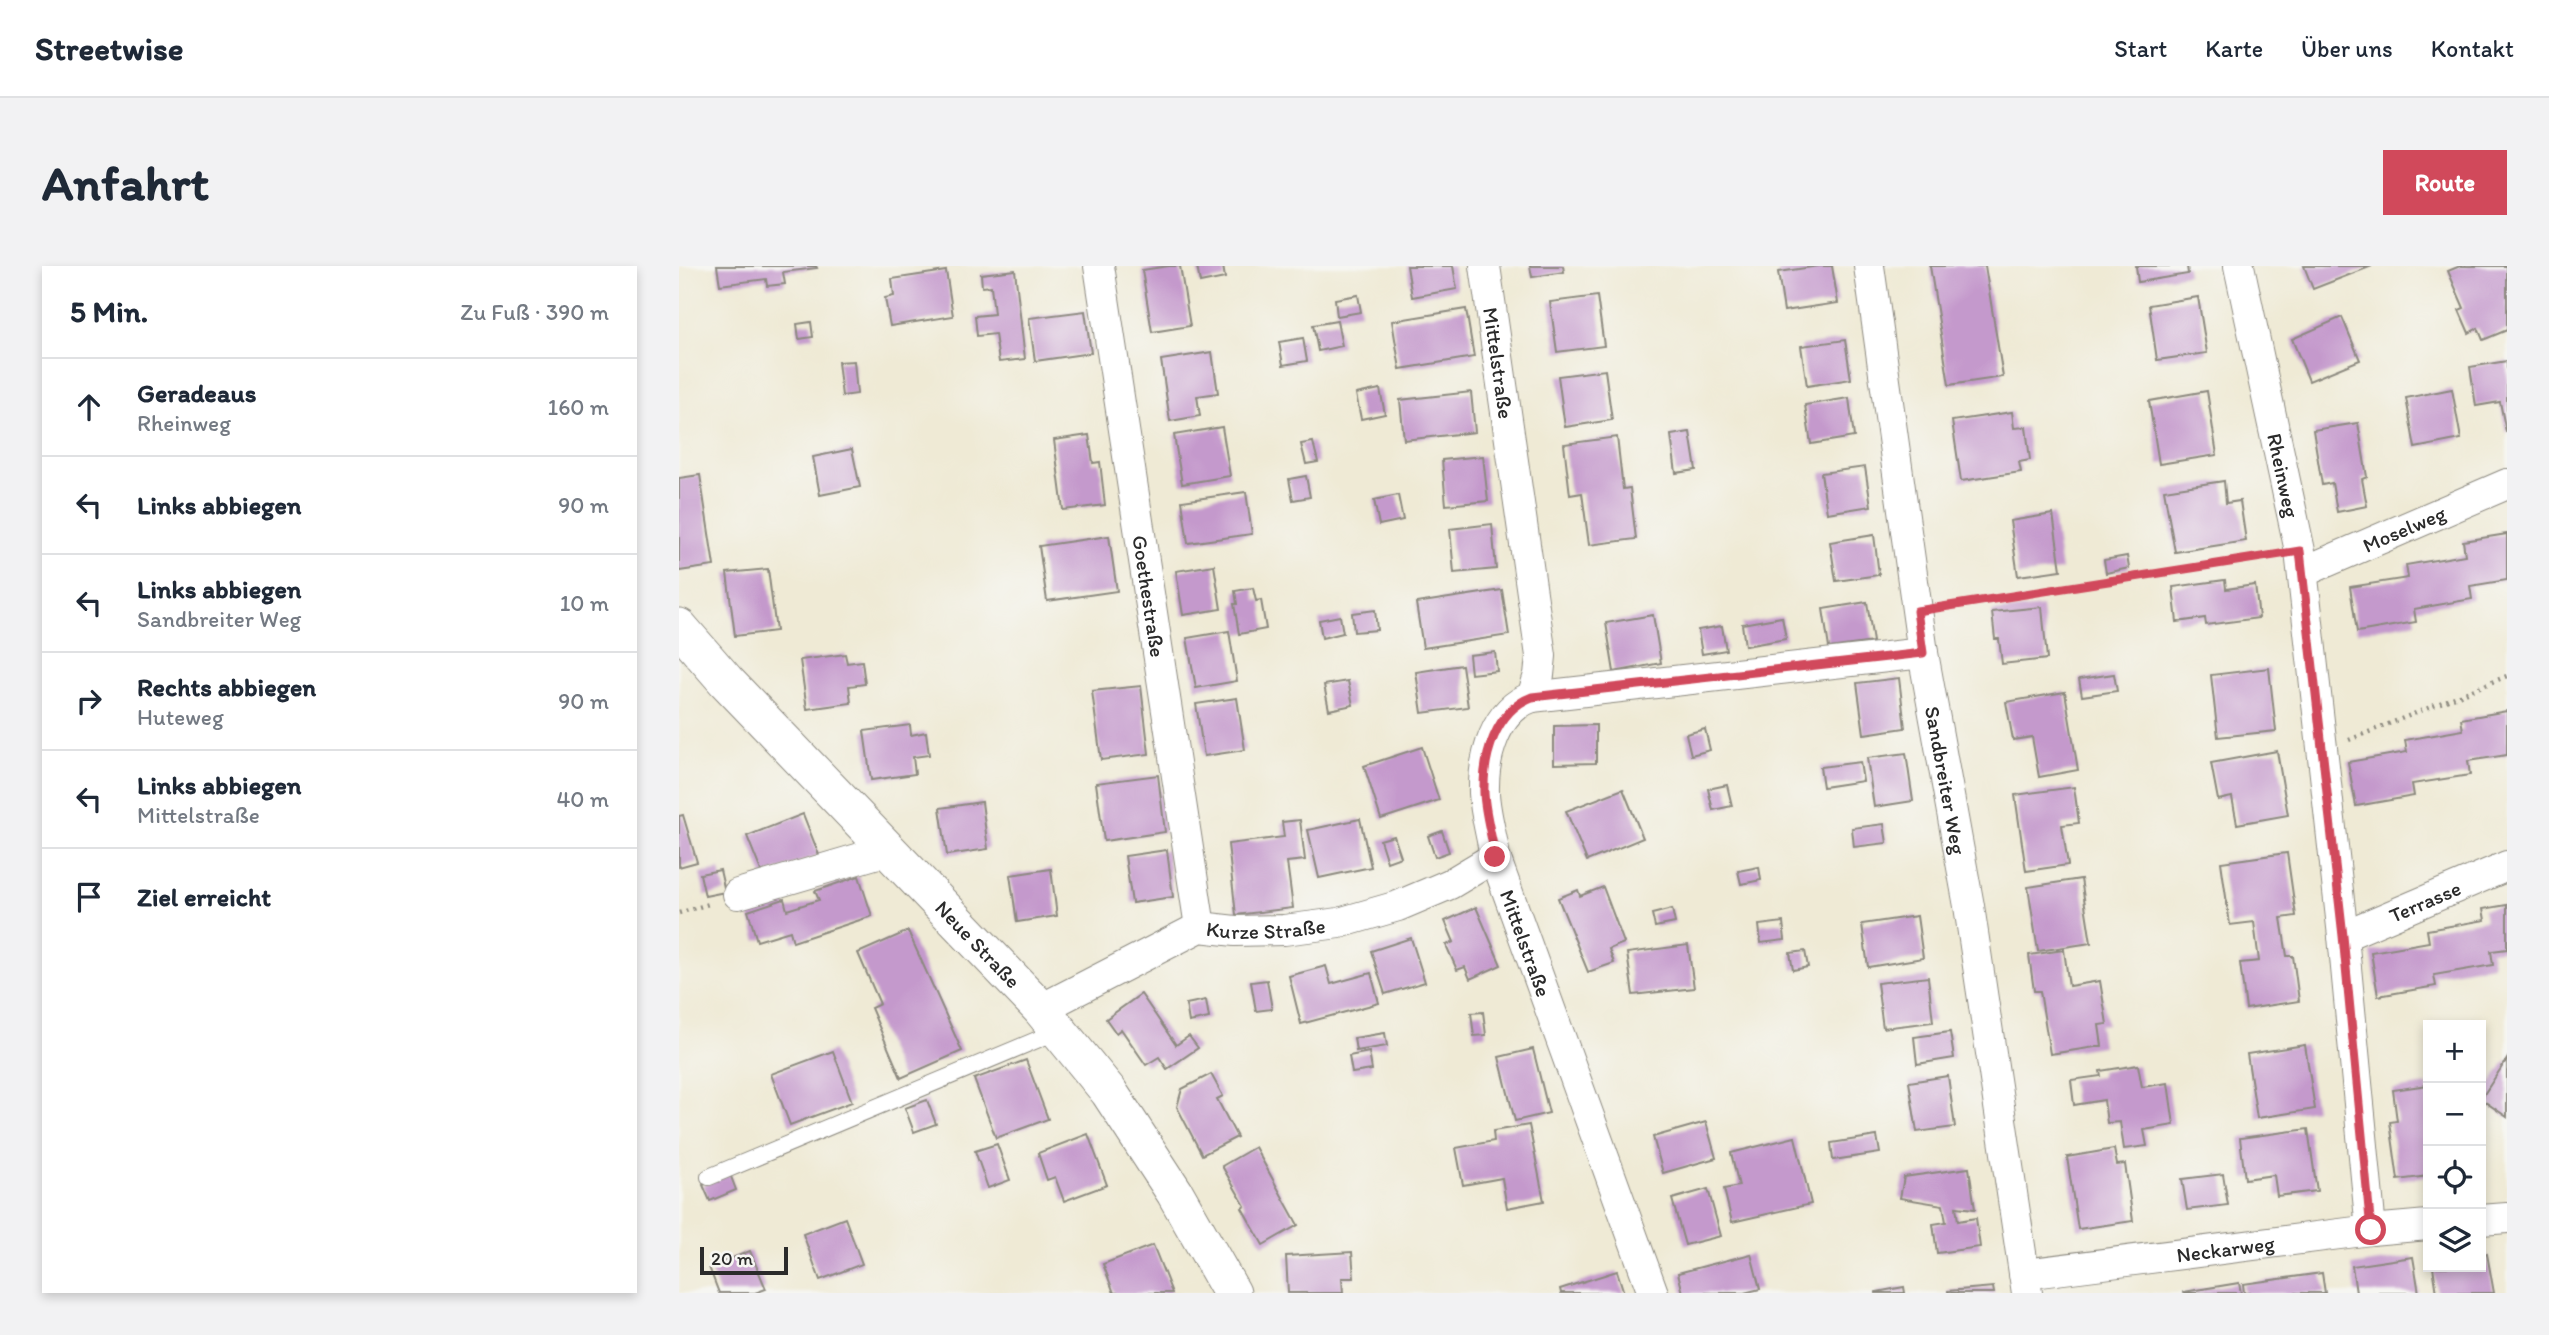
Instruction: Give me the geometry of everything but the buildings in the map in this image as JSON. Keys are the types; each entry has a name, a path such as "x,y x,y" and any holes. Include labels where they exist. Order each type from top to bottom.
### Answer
{"street":[{"name":"Goethestraße","path":"1099,266 1200,927"},
{"name":"Mittelstraße","path":"1485,266 1539,635 1539,675 1532,697 1523,700 1507,713 1496,730 1488,759 1484,794 1495,857 1653,1293"},
{"name":"Sandbreiter Weg","path":"1869,266 1923,653 1969,906 2026,1284"},
{"name":"Rheinweg","path":"2239,266 2301,562 2343,936 2371,1230"},
{"name":"Moselweg","path":"2301,562 2507,484"},
{"name":"Neue Straße","path":"679,627 726,681 1050,1020 1109,1092 1175,1193 1232,1293"},
{"path":"1532,697 1923,653"},
{"path":"738,894 888,850"},
{"name":"Kurze Straße","path":"1050,1020 1200,927 1235,931 1285,930 1339,923 1398,906 1450,884 1495,857"},
{"name":"Terrasse","path":"2343,936 2507,866"},
{"path":"2486,1220 2507,1218"},
{"name":"Neckarweg","path":"2026,1284 2371,1230 2423,1225"}],"lane":[{"path":"709,1177 1050,1020"}],"path":[{"path":"1917,611 2301,562"},
{"path":"2323,751 2507,676"}],"route":[{"path":"1495,857 1484,794 1485,770 1496,730 1507,713 1523,700 1923,653 1917,611 2300,551 2343,936 2371,1230"}]}
